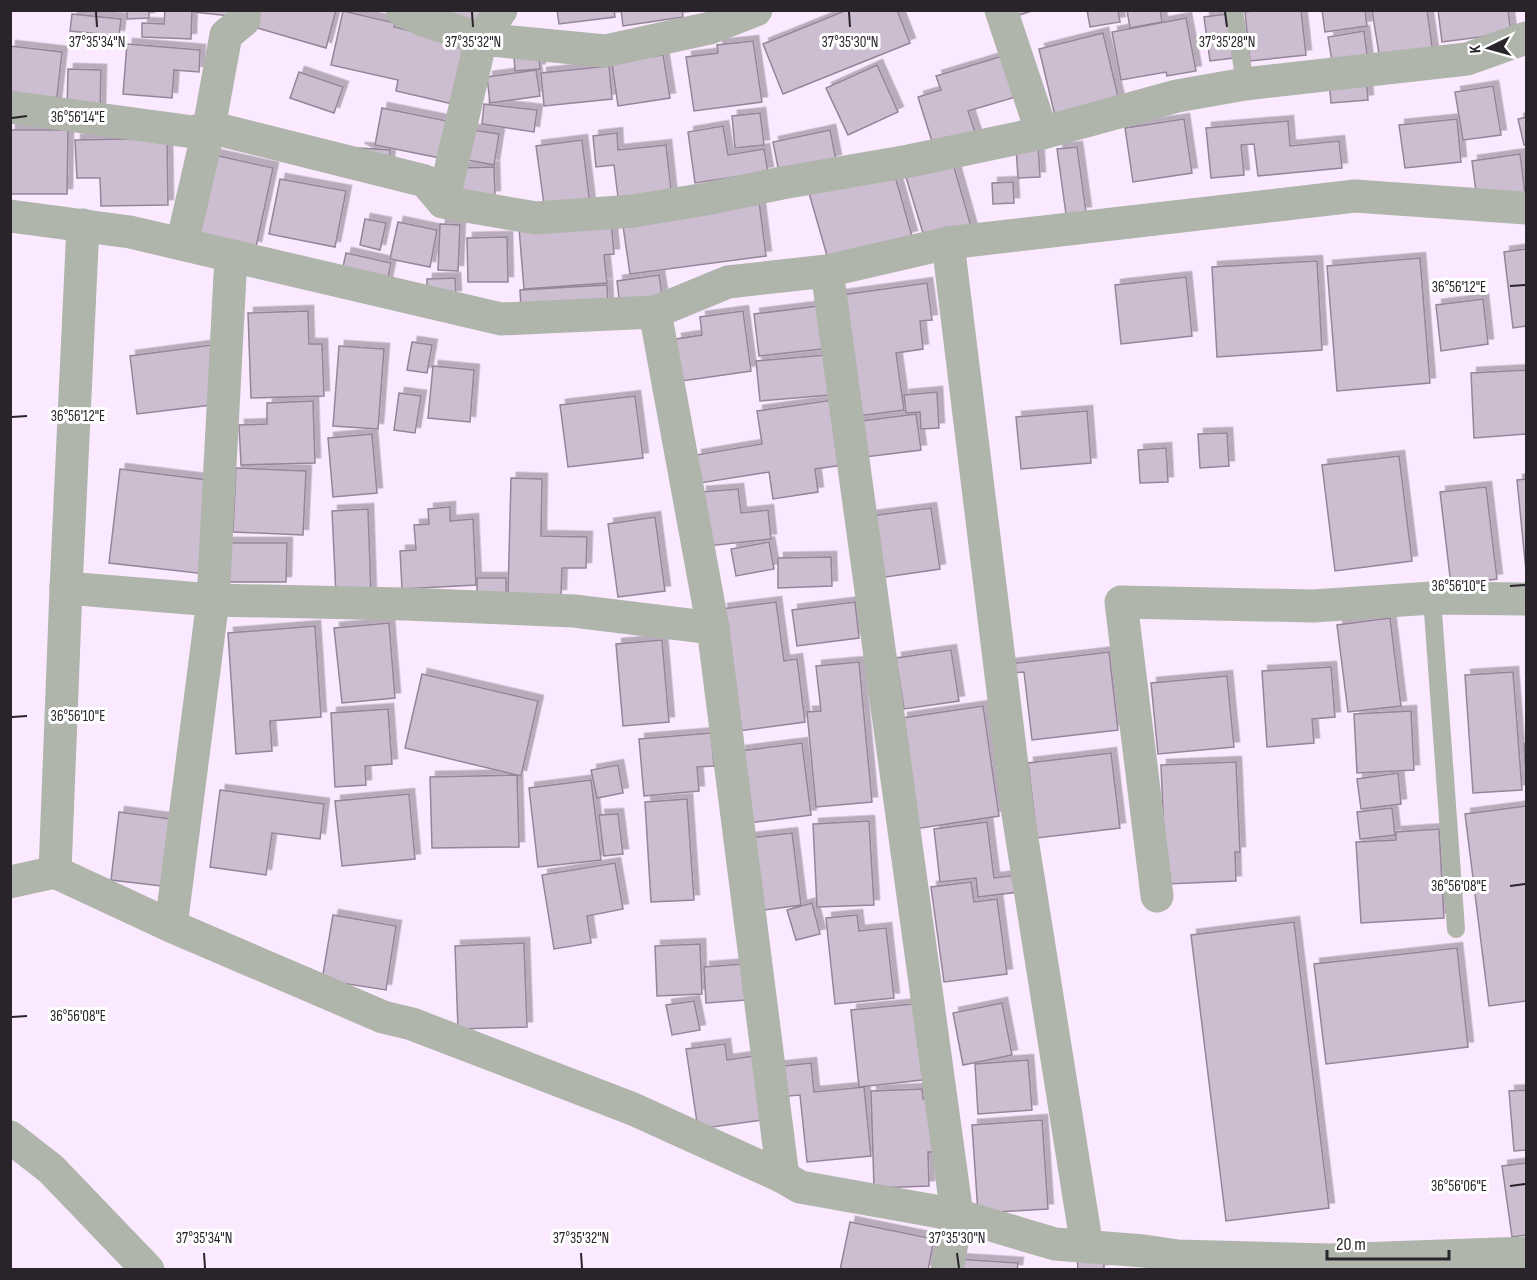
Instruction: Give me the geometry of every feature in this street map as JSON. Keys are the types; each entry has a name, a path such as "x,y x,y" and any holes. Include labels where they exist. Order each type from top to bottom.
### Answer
{"street":[{"path":"182,244 209,126 226,35 244,20 245,10"},
{"path":"402,10 423,20 482,39 605,51 711,19 756,10"},
{"path":"443,202 482,39 501,10"},
{"path":"1001,10 1042,133"},
{"path":"10,107 193,132 209,126 425,181 443,202 536,218 633,211 706,199 909,161 1042,133 1177,96 1245,84 1467,59 1527,38"},
{"path":"10,216 129,232 501,319 654,312 728,282 827,272 948,243 1355,196 1527,208"},
{"path":"55,872 83,225"},
{"path":"948,243 1018,814 1088,1247"},
{"path":"171,926 213,600 231,256"},
{"path":"827,272 957,1215 946,1269"},
{"path":"654,312 713,628 783,1177"},
{"path":"66,588 213,600 405,604 574,611 713,628"},
{"path":"1157,896 1121,602 1313,606 1432,598 1527,599"},
{"path":"10,882 55,872 171,926 383,1017 412,1024 633,1108 800,1187 957,1215 1054,1257 1088,1247 1143,1260 1178,1256 1330,1265 1527,1253"},
{"path":"10,1137 51,1169 148,1269"}],"lane":[{"path":"1234,10 1245,84"},
{"path":"1432,598 1456,929"}],"building":[{"path":"127,10 149,10 149,18 127,19"},
{"path":"165,10 192,10 191,39 142,37 142,23 164,24"},
{"path":"194,10 239,10 239,17 194,12"},
{"path":"251,10 336,10 326,48 247,25"},
{"path":"416,10 485,10 479,32"},
{"path":"557,10 614,10 615,17 559,24"},
{"path":"621,10 682,10 683,17 623,26"},
{"path":"847,10 897,10 910,43 783,94 763,44"},
{"path":"1015,10 1035,10 1016,16"},
{"path":"1087,10 1118,10 1120,22 1090,27"},
{"path":"1127,10 1160,10 1162,22 1130,28"},
{"path":"1301,10 1306,55 1250,61 1245,12"},
{"path":"1322,10 1365,10 1367,26 1325,32"},
{"path":"1372,10 1427,10 1433,53 1380,60"},
{"path":"1438,10 1508,10 1511,33 1442,42"},
{"path":"343,11 395,23 394,27 466,44 453,104 396,91 398,80 331,65"},
{"path":"72,14 121,19 119,36 70,31"},
{"path":"1227,14 1233,58 1210,61 1204,17"},
{"path":"1186,18 1196,71 1167,76 1166,72 1121,80 1112,32"},
{"path":"1364,31 1368,62 1333,67 1328,37"},
{"path":"1103,33 1121,109 1057,124 1039,49"},
{"path":"753,41 762,102 694,111 686,57 718,53 717,45"},
{"path":"127,44 200,50 199,72 174,70 172,98 123,94"},
{"path":"10,46 62,52 56,105 10,100"},
{"path":"1009,54 1022,95 968,111 977,138 935,151 918,97 941,90 936,76"},
{"path":"663,55 670,98 618,106 612,63"},
{"path":"539,56 540,69 515,71 514,57"},
{"path":"877,65 898,112 848,135 826,88"},
{"path":"609,66 612,99 544,106 541,73"},
{"path":"68,69 101,70 100,113 67,112"},
{"path":"536,70 540,96 490,103 487,77"},
{"path":"299,72 343,87 334,113 290,98"},
{"path":"1366,76 1368,100 1331,103 1329,80"},
{"path":"1493,86 1501,135 1463,140 1455,92"},
{"path":"484,104 537,110 534,132 482,124"},
{"path":"382,108 457,123 450,160 375,145"},
{"path":"760,113 764,145 735,148 732,116"},
{"path":"1526,117 1526,145 1524,145 1518,119"},
{"path":"1184,119 1192,173 1133,182 1125,128"},
{"path":"1457,119 1461,162 1405,168 1399,125"},
{"path":"1288,121 1290,146 1339,141 1342,168 1258,176 1254,144 1241,145 1244,175 1211,178 1206,128"},
{"path":"723,126 728,155 764,149 768,172 695,183 688,132"},
{"path":"466,129 499,134 494,165 462,159"},
{"path":"10,130 68,130 67,194 10,194"},
{"path":"830,130 836,160 779,172 773,142"},
{"path":"617,133 618,150 666,145 672,199 619,205 614,165 596,167 593,136"},
{"path":"167,138 168,205 101,206 100,178 77,178 75,140"},
{"path":"582,140 590,205 545,212 536,146"},
{"path":"1038,145 1040,177 1018,178 1016,147"},
{"path":"1077,147 1086,212 1066,214 1057,149"},
{"path":"359,148 390,150 389,165"},
{"path":"210,154 273,168 256,247 193,233"},
{"path":"1520,154 1525,193 1477,200 1472,161"},
{"path":"952,160 972,230 926,243 905,174"},
{"path":"494,167 495,196 462,198 461,168"},
{"path":"893,169 912,236 828,259 809,193"},
{"path":"280,179 346,191 335,247 269,234"},
{"path":"1013,182 1014,203 993,204 992,183"},
{"path":"759,201 766,256 630,274 622,219"},
{"path":"365,219 386,223 380,250 360,245"},
{"path":"611,220 614,254 604,255 607,283 524,289 519,228"},
{"path":"398,222 437,230 430,267 390,259"},
{"path":"440,224 460,225 458,271 438,270"},
{"path":"507,237 508,282 468,282 467,238"},
{"path":"1526,249 1526,326 1513,328 1504,252"},
{"path":"346,253 391,263 386,287 341,276"},
{"path":"1420,258 1430,383 1337,391 1327,266"},
{"path":"1317,261 1322,350 1217,357 1212,267"},
{"path":"659,275 663,301 620,307 617,281"},
{"path":"1186,277 1192,336 1121,344 1115,285"},
{"path":"455,278 456,296 427,296 427,279"},
{"path":"927,283 932,320 920,321 923,349 896,353 904,410 850,417 834,296"},
{"path":"607,285 608,305 521,310 520,290"},
{"path":"1483,299 1488,344 1441,351 1436,305"},
{"path":"826,305 831,348 759,356 754,314"},
{"path":"308,311 309,344 322,344 324,396 251,398 248,313"},
{"path":"743,311 751,371 682,381 676,339 702,335 700,317"},
{"path":"412,342 432,345 427,373 407,370"},
{"path":"212,345 220,404 137,414 130,356"},
{"path":"339,346 384,349 378,429 333,426"},
{"path":"826,355 830,395 760,401 756,361"},
{"path":"433,366 474,370 470,422 428,418"},
{"path":"1526,370 1526,434 1474,438 1471,373"},
{"path":"937,392 939,428 921,429 920,412 906,413 904,395"},
{"path":"399,393 421,396 415,433 394,430"},
{"path":"635,396 643,458 568,467 560,405"},
{"path":"833,400 843,465 815,469 818,492 773,499 769,472 700,483 696,455 762,444 757,411"},
{"path":"313,401 315,463 241,465 239,425 267,424 267,403"},
{"path":"1087,411 1091,463 1021,469 1016,417"},
{"path":"916,414 921,450 857,458 853,422"},
{"path":"1227,433 1229,466 1200,468 1198,434"},
{"path":"372,434 377,493 333,497 328,438"},
{"path":"1166,448 1168,482 1140,483 1138,450"},
{"path":"1399,456 1412,561 1335,571 1322,465"},
{"path":"236,468 306,471 303,535 233,532"},
{"path":"120,469 216,481 206,574 109,563"},
{"path":"511,478 542,479 541,536 587,537 586,568 562,568 561,595 508,594"},
{"path":"1526,479 1526,571 1517,480"},
{"path":"1486,487 1497,579 1451,585 1440,492"},
{"path":"738,489 741,513 768,510 771,539 707,546 701,492"},
{"path":"450,507 450,521 473,519 476,585 402,589 400,551 416,550 414,525 429,524 428,509"},
{"path":"931,508 940,569 879,578 870,516"},
{"path":"368,509 371,594 336,595 332,511"},
{"path":"655,517 665,591 618,597 608,524"},
{"path":"769,542 774,569 736,576 731,549"},
{"path":"227,543 287,543 286,582 227,582"},
{"path":"831,557 832,586 778,588 778,558"},
{"path":"477,578 506,578 506,606 477,606"},
{"path":"776,602 784,661 797,659 805,722 739,731 722,609"},
{"path":"855,602 859,638 797,646 792,610"},
{"path":"1390,618 1401,706 1348,712 1337,625"},
{"path":"389,623 395,698 342,703 334,628"},
{"path":"315,626 321,717 270,721 272,751 236,754 228,633"},
{"path":"662,640 669,722 623,726 616,644"},
{"path":"951,650 959,701 904,709 896,658"},
{"path":"1109,652 1118,730 1032,740 1024,672 1001,674 1000,665"},
{"path":"859,662 872,802 816,807 807,712 821,711 816,666"},
{"path":"1331,667 1335,717 1312,719 1314,743 1267,747 1262,671"},
{"path":"1513,672 1522,790 1473,793 1465,675"},
{"path":"422,674 538,701 521,776 405,748"},
{"path":"1227,676 1234,747 1158,754 1151,683"},
{"path":"983,706 999,816 915,829 902,718"},
{"path":"388,709 392,764 365,766 366,785 335,787 331,713"},
{"path":"1411,711 1414,770 1357,773 1354,714"},
{"path":"711,733 714,766 697,767 699,791 644,796 639,739"},
{"path":"802,743 811,815 749,823 740,751"},
{"path":"1526,743 1526,777 1524,744"},
{"path":"1111,753 1120,828 1037,838 1028,763"},
{"path":"1236,762 1240,852 1235,852 1236,881 1166,884 1161,765"},
{"path":"618,765 623,793 597,798 591,770"},
{"path":"1398,773 1401,804 1361,809 1357,779"},
{"path":"517,775 519,847 432,848 430,777"},
{"path":"591,780 601,860 538,867 529,788"},
{"path":"220,790 324,804 320,839 272,833 266,875 210,867"},
{"path":"409,794 415,859 342,866 335,801"},
{"path":"687,799 694,900 651,902 645,802"},
{"path":"1526,806 1526,1001 1489,1006 1465,814"},
{"path":"1392,808 1395,835 1360,839 1357,812"},
{"path":"119,812 178,820 170,887 111,880"},
{"path":"618,814 623,854 604,856 599,815"},
{"path":"869,821 874,905 817,907 813,824"},
{"path":"987,822 994,878 1017,875 1019,892 978,897 976,878 940,882 934,829"},
{"path":"1439,829 1444,918 1361,923 1356,842 1396,840 1396,832"},
{"path":"792,833 801,905 749,912 741,839"},
{"path":"615,863 623,909 587,916 591,943 554,949 542,875"},
{"path":"971,882 974,902 997,899 1007,974 944,982 931,887"},
{"path":"812,903 820,934 796,940 787,910"},
{"path":"333,915 396,926 386,990 322,980"},
{"path":"857,915 859,931 886,928 894,998 835,1004 826,918"},
{"path":"1294,922 1329,1208 1226,1221 1191,935"},
{"path":"524,943 527,1027 458,1029 455,946"},
{"path":"700,944 702,994 657,996 655,946"},
{"path":"1457,948 1468,1047 1326,1064 1314,964"},
{"path":"743,964 746,1000 706,1003 704,967"},
{"path":"694,1001 700,1030 672,1035 666,1005"},
{"path":"923,1003 931,1079 859,1087 851,1010"},
{"path":"1002,1003 1012,1055 963,1065 953,1013"},
{"path":"725,1044 727,1060 760,1055 769,1119 698,1129 686,1049"},
{"path":"1028,1060 1032,1110 978,1114 975,1064"},
{"path":"811,1063 814,1092 864,1087 871,1156 807,1162 800,1095 777,1097 774,1067"},
{"path":"922,1089 923,1099 929,1099 942,1152 928,1152 929,1186 874,1188 871,1091"},
{"path":"1526,1090 1526,1150 1514,1151 1509,1091"},
{"path":"1042,1120 1048,1209 978,1213 972,1125"},
{"path":"1526,1163 1526,1235 1512,1237 1502,1166"},
{"path":"850,1222 934,1239 928,1270 840,1270"},
{"path":"1104,1254 1104,1270 1078,1270 1077,1255"},
{"path":"956,1259 1018,1263 1017,1270 955,1270"}]}
